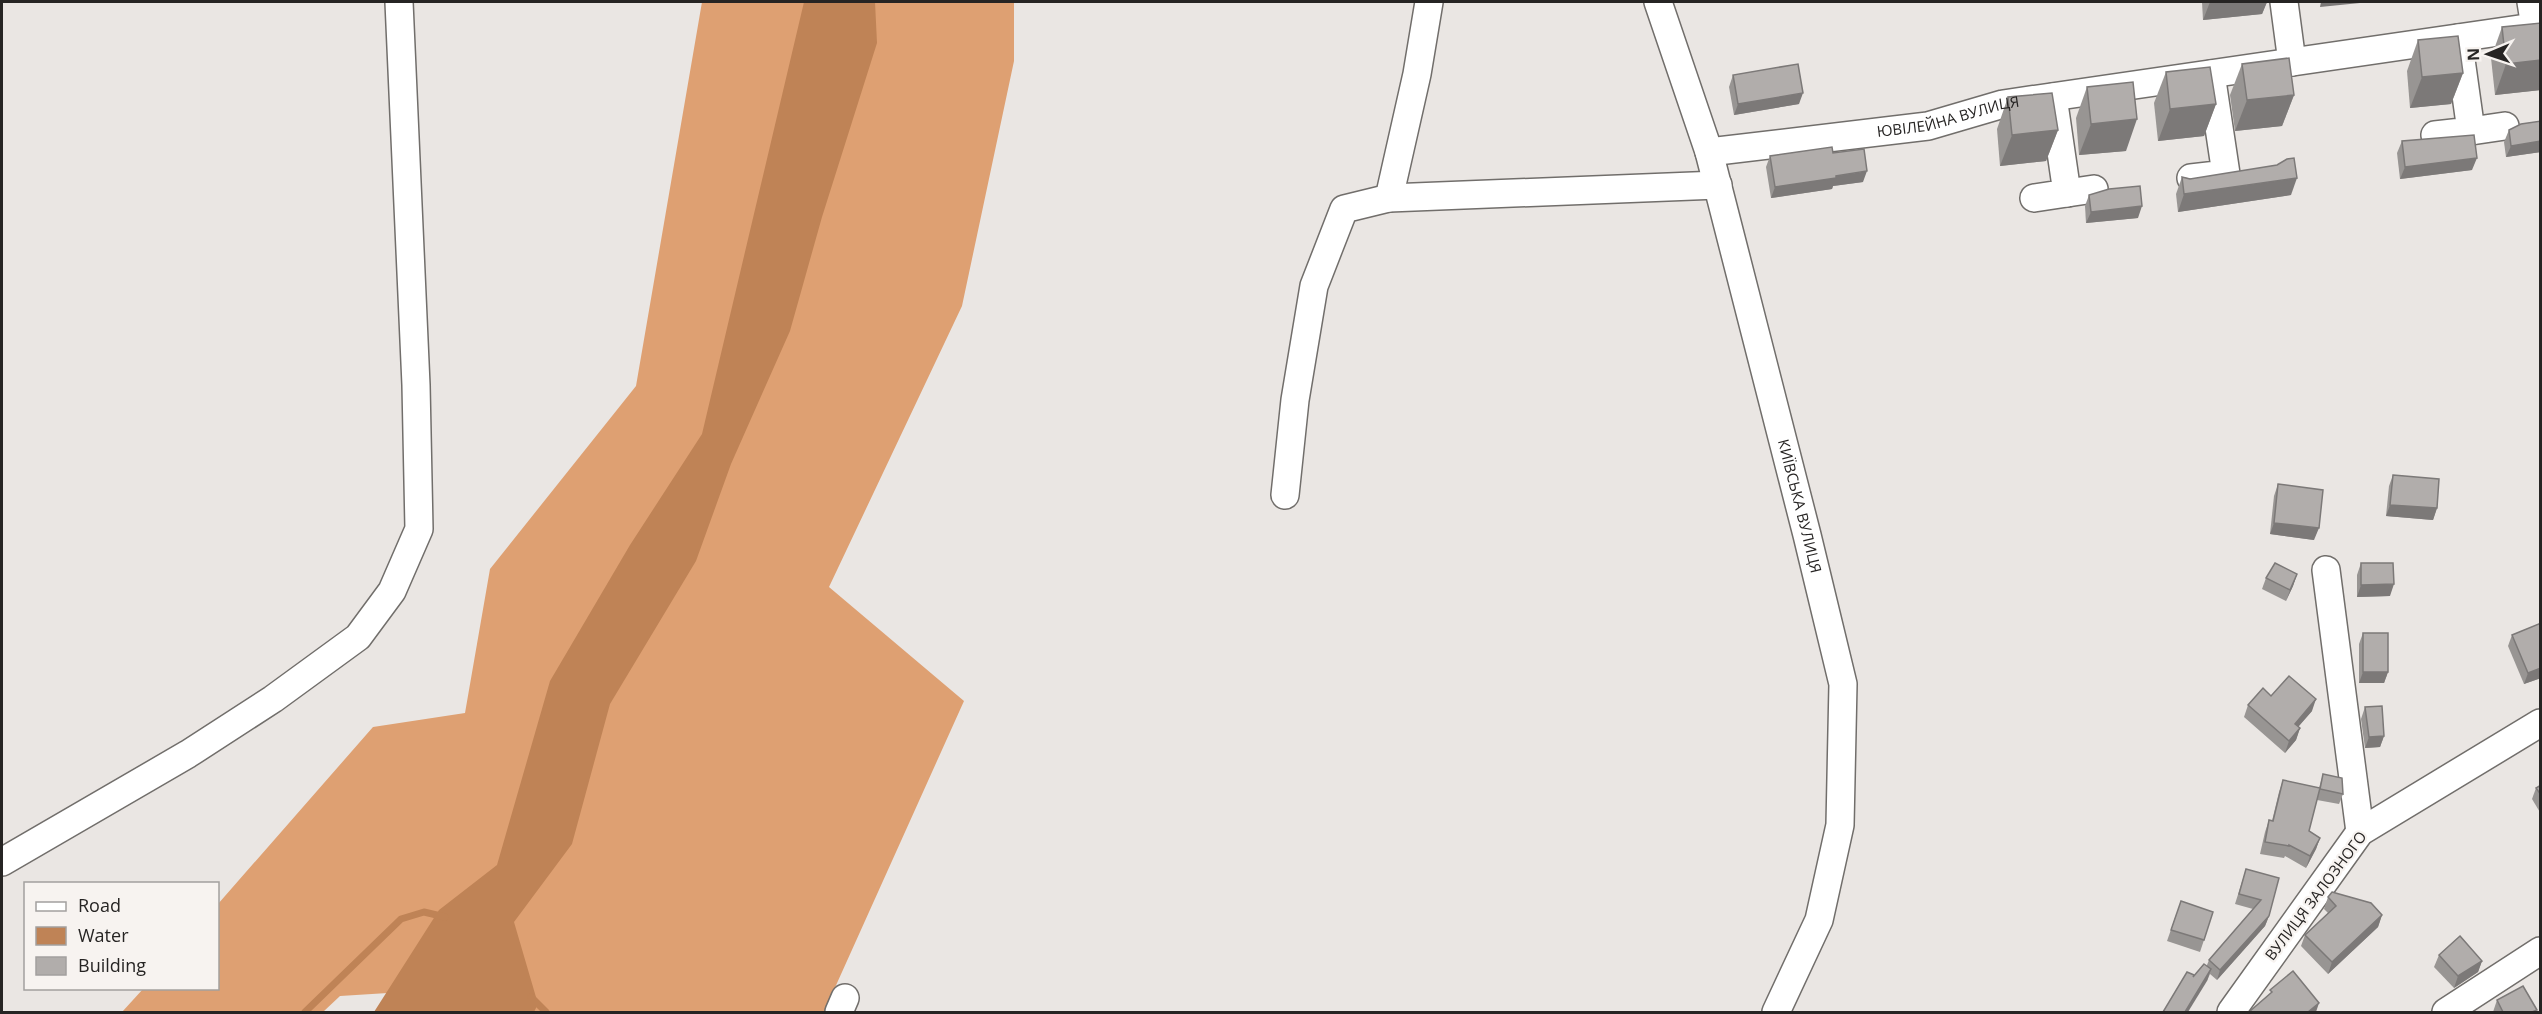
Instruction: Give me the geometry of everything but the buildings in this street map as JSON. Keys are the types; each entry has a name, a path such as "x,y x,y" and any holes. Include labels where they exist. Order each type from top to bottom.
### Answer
{"street":[{"path":"2,862 188,754 273,699 358,637 392,591 419,529 415,373 399,2"},
{"path":"1389,198 1414,85 1429,2"},
{"name":"КИЇВСЬКА ВУЛИЦЯ","path":"1658,2 1718,185 1807,535 1842,684 1840,825 1819,920 1776,1012"},
{"path":"2284,2 2292,62"},
{"name":"ЮВІЛЕЙНА ВУЛИЦЯ","path":"1709,152 1928,126 2003,104 2458,38 2536,18"},
{"path":"2458,38 2471,131"},
{"path":"2182,180 2237,173 2211,74"},
{"path":"2054,97 2067,193"},
{"path":"2435,135 2505,126"},
{"path":"1285,495 1295,400 1314,286 1344,209 1389,198 1718,185"},
{"path":"2034,198 2094,189"},
{"path":"2326,570 2360,832"},
{"name":"ВУЛИЦЯ ЗАЛОЗНОГО","path":"2231,1012 2360,832 2541,723"},
{"path":"2446,1012 2541,951"}],"shaded area":[{"path":"702,2 1014,2 1014,61 962,306 829,587 964,701 824,1012 527,1012 500,986 340,996 323,1012 122,1012 142,990 219,990 219,903 373,727 465,713 490,569 636,386"}],"water":[{"path":"804,2 875,2 877,43 822,217 790,331 731,464 696,561 610,704 572,844 514,922 538,1004 534,1012 374,1012 439,910 497,865 550,681 630,545 702,434"}],"waterway":[{"path":"305,1012 401,919 424,912 445,917"},
{"path":"531,997 546,1012"}]}
